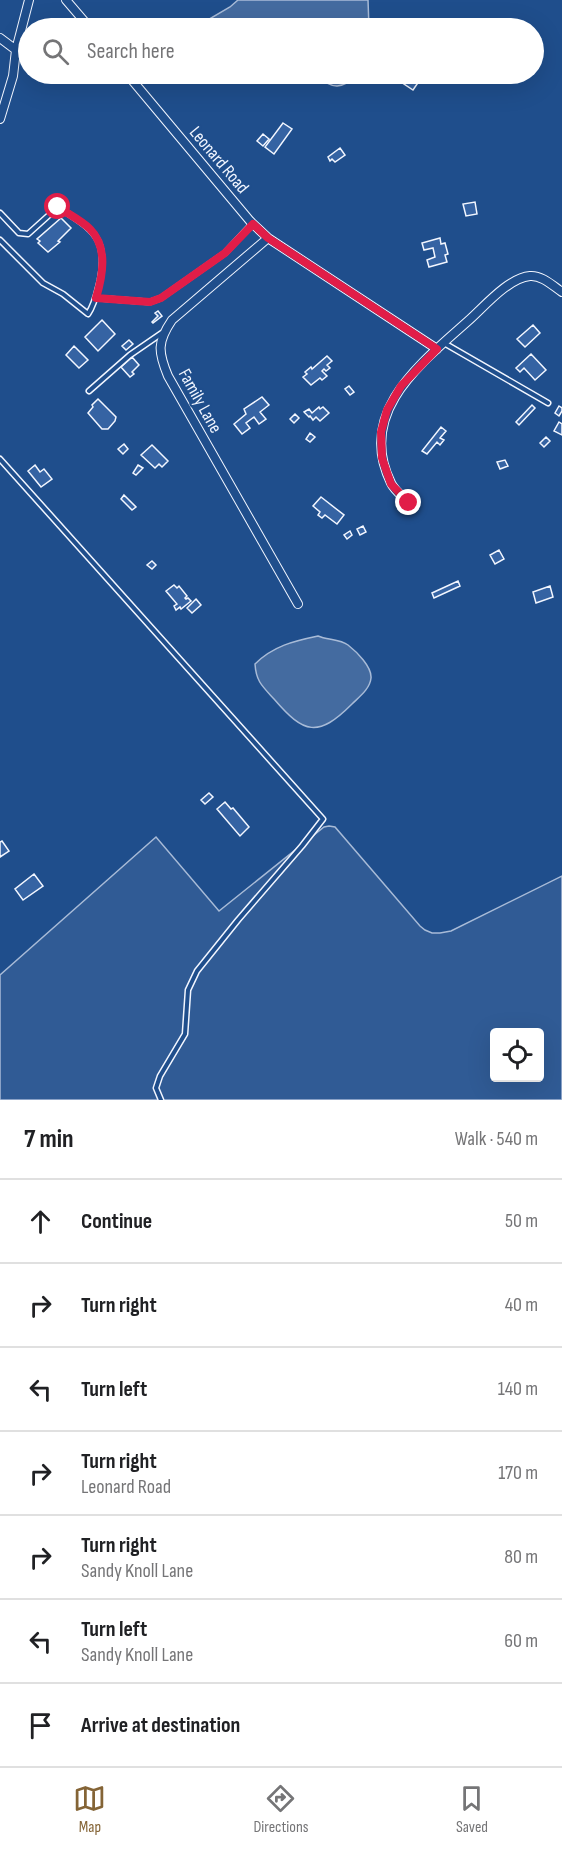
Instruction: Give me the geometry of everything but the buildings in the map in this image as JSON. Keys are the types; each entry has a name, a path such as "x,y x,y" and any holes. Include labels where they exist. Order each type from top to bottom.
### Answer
{"street":[{"path":"24,18 29,0"},
{"path":"66,0 81,18"},
{"path":"0,38 16,50"},
{"path":"0,119 13,76 18,42"},
{"name":"Leonard Road","path":"135,84 253,224 268,238 440,346"},
{"path":"163,332 171,320 268,238"},
{"path":"409,503 391,484 382,458 381,432 387,410 401,386 440,346 509,284 530,276 539,278 562,292"},
{"name":"Family Lane","path":"163,332 160,346 162,361 168,376 298,604"}],"lane":[{"path":"0,213 19,233 28,234 58,207 89,228 96,236 102,250 103,266 96,298 88,315 63,294 44,283 0,240"},
{"path":"96,298 150,302 161,298 225,253 253,224"},
{"path":"89,391 130,355 163,332"},
{"path":"440,346 548,403"},
{"path":"0,459 323,819 197,970 188,990 185,1034 160,1076 156,1088 161,1100"}],"shaded area":[{"path":"238,0 368,0 369,18 211,18"},
{"path":"318,636 348,645 367,665 371,678 364,692 340,715 320,727 312,727 303,725 294,719 266,690 258,679 255,664 269,653 292,642"},
{"path":"329,826 335,827 420,926 432,933 451,931 562,876 562,1100 0,1100 0,975 156,837 219,911 324,827"}],"route":[{"path":"58,207 89,228 96,236 102,250 103,266 96,298 150,302 161,298 225,253 253,224 268,238 437,349 401,386 387,410 381,432 382,458 391,484 409,503"}]}
